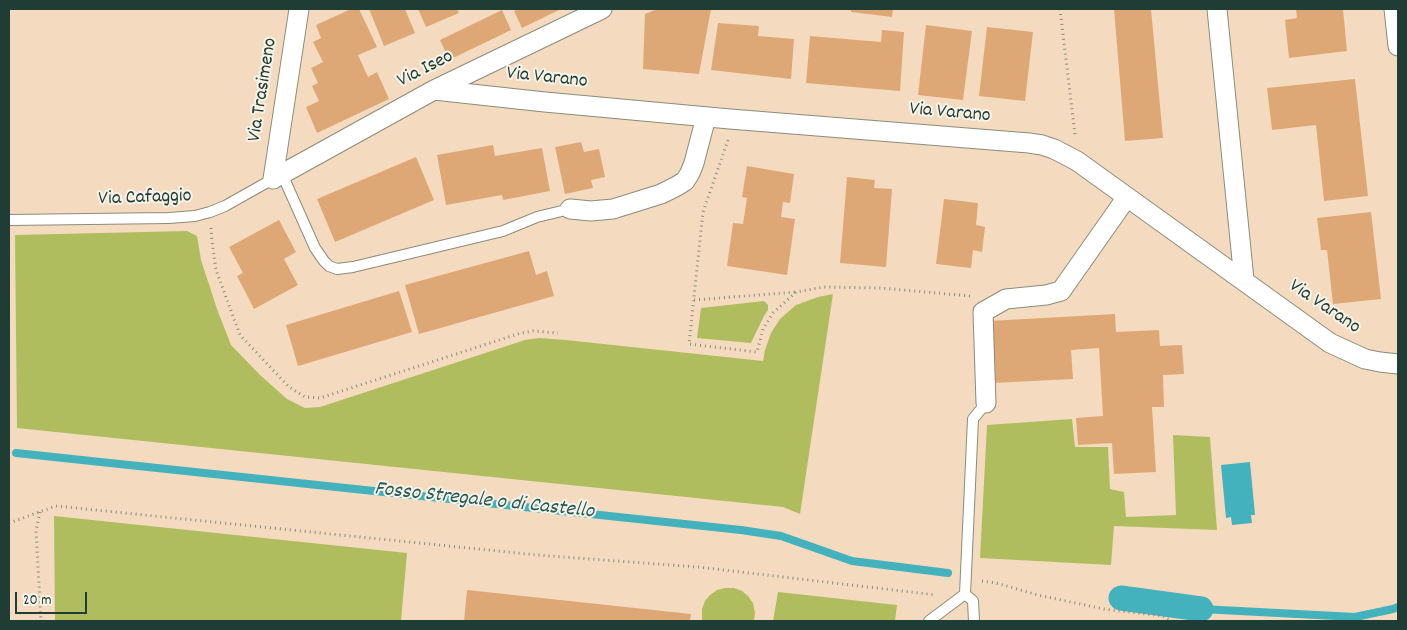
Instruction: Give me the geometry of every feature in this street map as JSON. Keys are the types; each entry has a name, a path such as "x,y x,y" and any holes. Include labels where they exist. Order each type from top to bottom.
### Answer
{"street":[{"name":"Via Trasimeno","path":"278,176 299,9"},
{"name":"Via Iseo","path":"278,176 434,90 602,9"},
{"path":"1217,9 1244,280"},
{"path":"1394,9 1398,46"},
{"name":"Via Varano","path":"434,90 706,117 1030,143 1054,149 1077,160 1330,343 1365,359 1398,364"},
{"path":"570,209 591,211 613,209 662,194 678,186 690,173 706,117"},
{"path":"986,403 984,312 1006,299 1046,295 1061,291 1127,196"}],"lane":[{"path":"278,176 316,248 329,266 337,269 353,267 503,231 537,217 570,209"},
{"name":"Via Cafaggio","path":"9,220 195,216 224,206 278,176"},
{"path":"929,621 965,594 973,419 986,403"},
{"path":"965,594 973,601 974,621"}],"path":[{"path":"1060,9 1077,160"},
{"path":"729,137 703,212 689,344 757,352 763,329 773,313 796,292"},
{"path":"210,212 216,270 240,335 289,387 305,397 320,398 521,333 533,331 558,333"},
{"path":"694,300 796,292 824,287 880,288 1006,299"},
{"path":"9,523 56,506 537,555 698,567 936,594 952,604"},
{"path":"40,512 36,531 41,621"},
{"path":"966,579 996,583 1038,595 1104,609 1163,616 1171,621"}],"green space":[{"path":"187,231 197,236 201,260 231,345 287,399 305,408 320,407 525,340 539,338 763,361 771,333 780,319 796,305 833,294 800,514 783,507 17,428 15,235"},
{"path":"764,301 768,305 768,310 751,343 697,338 701,308"},
{"path":"1072,419 1075,447 1108,447 1110,489 1124,492 1126,517 1176,515 1173,435 1210,437 1217,530 1114,526 1111,565 980,558 987,425"},
{"path":"54,516 407,553 401,621 55,621"},
{"path":"734,588 748,596 753,603 754,621 702,621 702,609 705,601 717,590"},
{"path":"778,592 897,605 895,621 773,621"}],"water":[{"path":"1250,462 1255,515 1251,515 1252,523 1232,525 1231,517 1226,518 1221,465"}],"building":[{"path":"351,9 359,9 377,47 358,55 368,77 377,72 389,99 317,133 306,107 319,101 312,86 318,83 311,68 323,62 313,42 321,38 316,25"},
{"path":"369,9 405,9 415,33 384,46"},
{"path":"418,9 457,9 459,13 426,27"},
{"path":"519,9 561,9 522,28 514,11"},
{"path":"657,9 711,9 699,74 643,69 645,14"},
{"path":"851,9 893,9 892,17 851,12"},
{"path":"1114,9 1151,9 1163,138 1125,141"},
{"path":"1296,9 1343,9 1347,51 1289,58 1285,20 1297,18"},
{"path":"502,10 511,30 449,60 440,40"},
{"path":"718,23 759,26 758,36 794,39 791,79 711,70"},
{"path":"926,25 972,31 963,100 918,95"},
{"path":"987,27 1033,32 1025,101 979,96"},
{"path":"882,30 904,32 900,91 806,83 810,36 881,42"},
{"path":"1355,79 1368,196 1324,201 1316,125 1272,130 1267,88"},
{"path":"581,142 584,152 599,149 605,177 591,180 593,188 565,194 555,147"},
{"path":"493,145 495,156 542,148 550,191 503,200 502,195 446,205 437,155"},
{"path":"416,157 434,200 335,242 317,199"},
{"path":"747,166 794,174 790,203 783,202 781,217 795,219 787,275 727,266 733,223 743,224 747,198 742,197"},
{"path":"847,177 875,180 874,188 892,189 886,267 840,263"},
{"path":"944,199 978,203 976,225 985,227 982,252 973,250 971,268 936,264"},
{"path":"1371,212 1381,299 1333,304 1327,250 1321,250 1317,218"},
{"path":"279,220 296,252 284,259 298,285 254,309 237,276 243,273 229,247"},
{"path":"529,251 536,275 547,271 554,296 419,334 405,285"},
{"path":"399,291 412,332 298,366 286,325"},
{"path":"1115,314 1116,332 1159,330 1160,346 1182,345 1184,374 1163,375 1164,407 1152,407 1156,472 1114,474 1112,443 1078,445 1076,418 1103,416 1099,348 1071,350 1073,379 993,383 989,321"},
{"path":"467,590 691,614 690,621 464,621"}],"waterway":[{"name":"Fosso Stregale o di Castello","path":"16,453 741,530 781,536 852,561 948,573"},
{"name":"Fosso Stregale o di Castello","path":"1121,598 1201,609"},
{"name":"Fosso Stregale o di Castello","path":"1201,609 1355,617 1398,607"}]}
